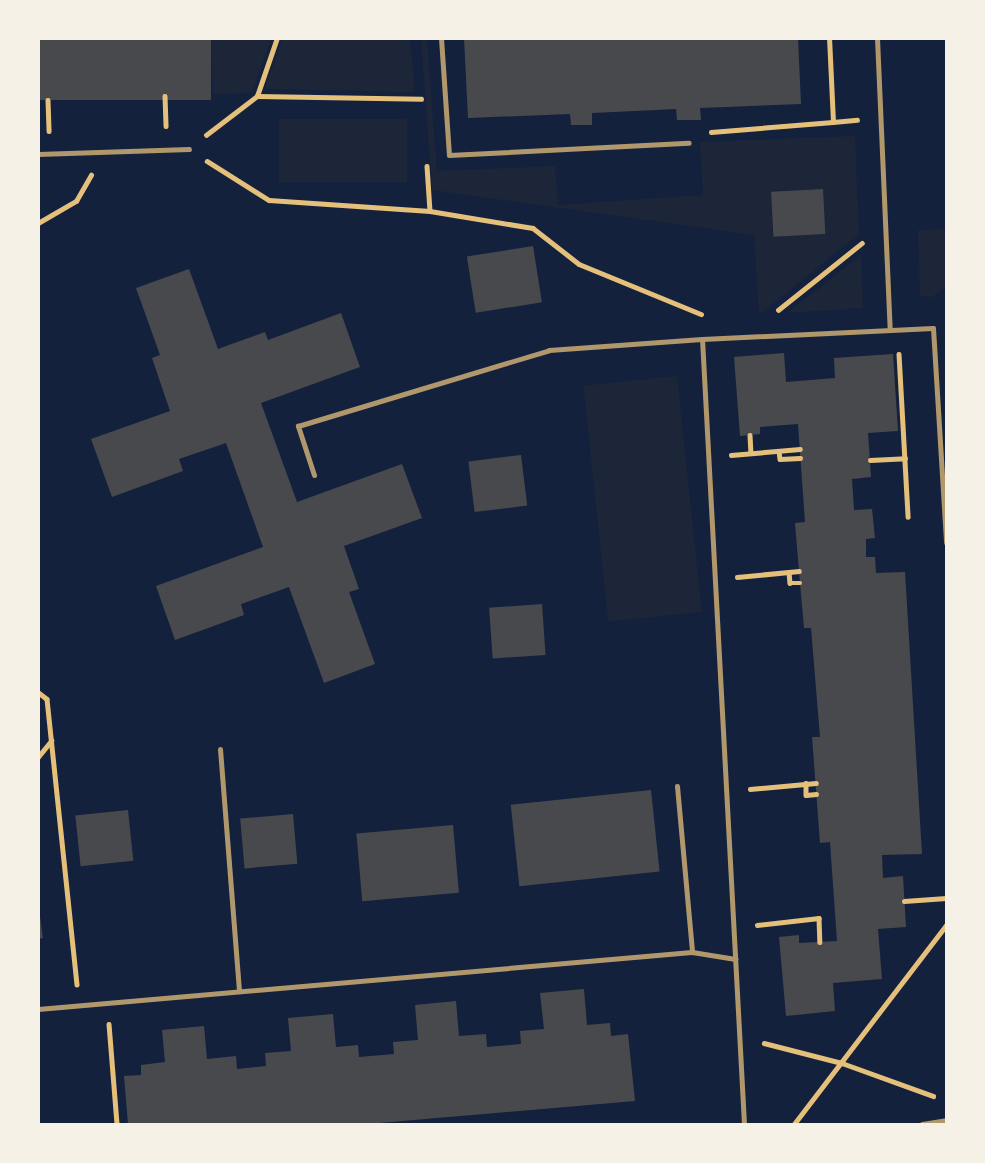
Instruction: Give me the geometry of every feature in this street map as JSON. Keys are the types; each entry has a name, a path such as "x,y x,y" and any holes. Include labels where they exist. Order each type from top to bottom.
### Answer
{"lane":[{"path":"441,38 449,155 689,143"},
{"path":"877,38 890,330"},
{"path":"38,154 189,149"},
{"path":"314,475 298,426 549,349 702,338 933,328 947,543"},
{"path":"702,338 744,1125"},
{"path":"220,749 239,992"},
{"path":"677,786 692,952"},
{"path":"38,1009 692,952 735,959"},
{"path":"922,1125 947,1120"}],"path":[{"path":"277,38 257,96 189,149 269,200 430,211 533,228 579,264 704,315"},
{"path":"829,38 833,122"},
{"path":"257,96 422,99"},
{"path":"699,134 731,128 861,120"},
{"path":"38,223 76,201 103,153"},
{"path":"754,336 772,314 866,240"},
{"path":"893,348 899,354 908,517"},
{"path":"750,435 751,453"},
{"path":"709,457 800,449"},
{"path":"779,451 780,459 800,458"},
{"path":"870,460 905,458"},
{"path":"715,579 799,571"},
{"path":"789,572 790,583 800,583"},
{"path":"38,692 47,699 79,1006"},
{"path":"38,757 52,741"},
{"path":"806,783 806,795 816,794"},
{"path":"726,791 816,783"},
{"path":"904,901 947,898"},
{"path":"733,928 819,918 820,942"},
{"path":"794,1125 947,925"},
{"path":"107,1003 117,1125"},
{"path":"739,1037 842,1063 947,1101"}],"shaded area":[{"path":"211,39 271,39 252,93 213,94"},
{"path":"282,39 410,39 415,92 265,89"},
{"path":"421,39 427,39 437,171 555,166 558,205 703,195 700,142 855,136 859,234 759,315 754,235 432,190","holes":["822,189 825,234 773,237 771,191"]},
{"path":"279,119 407,119 407,182 279,182"},
{"path":"946,229 946,287 932,297 920,296 918,230"},
{"path":"861,255 863,308 787,313"},
{"path":"677,376 702,612 608,622 584,386"}],"building":[{"path":"38,38 211,38 211,100 38,100"},
{"path":"464,38 798,38 801,104 700,108 701,120 677,120 676,109 592,113 592,125 571,125 570,114 468,118"},
{"path":"823,189 825,234 773,237 771,192"},
{"path":"533,246 542,302 476,313 467,256"},
{"path":"189,269 218,349 265,332 268,340 341,313 360,367 261,403 297,502 402,464 422,518 344,546 359,589 349,592 375,664 324,683 289,587 241,604 244,615 175,640 156,586 263,547 226,443 179,459 183,471 112,497 91,439 170,411 152,358 160,355 136,288"},
{"path":"784,353 786,382 835,378 834,358 893,354 898,431 868,433 871,477 852,479 854,510 872,509 875,538 866,539 866,557 875,557 876,573 905,572 922,854 882,855 883,878 903,876 906,927 878,929 882,979 833,983 835,1011 786,1016 779,937 799,935 799,943 837,941 830,842 820,843 812,737 820,737 811,628 804,628 795,523 805,522 798,424 760,427 760,434 740,436 734,357"},
{"path":"521,455 527,506 475,512 468,461"},
{"path":"542,604 546,655 493,659 489,608"},
{"path":"651,790 660,872 519,886 511,805"},
{"path":"128,810 133,861 81,866 75,816"},
{"path":"293,814 297,864 245,868 240,819"},
{"path":"453,825 459,893 362,901 356,833"},
{"path":"38,902 43,938 38,939"},
{"path":"584,989 587,1025 610,1023 611,1036 628,1034 635,1101 367,1124 128,1124 124,1076 141,1075 141,1065 165,1062 162,1030 204,1026 207,1059 236,1056 237,1069 266,1066 265,1053 291,1051 288,1018 333,1014 336,1047 358,1045 359,1057 394,1054 393,1042 418,1040 415,1005 456,1001 459,1036 486,1034 487,1047 521,1044 520,1031 544,1029 540,993"}]}
